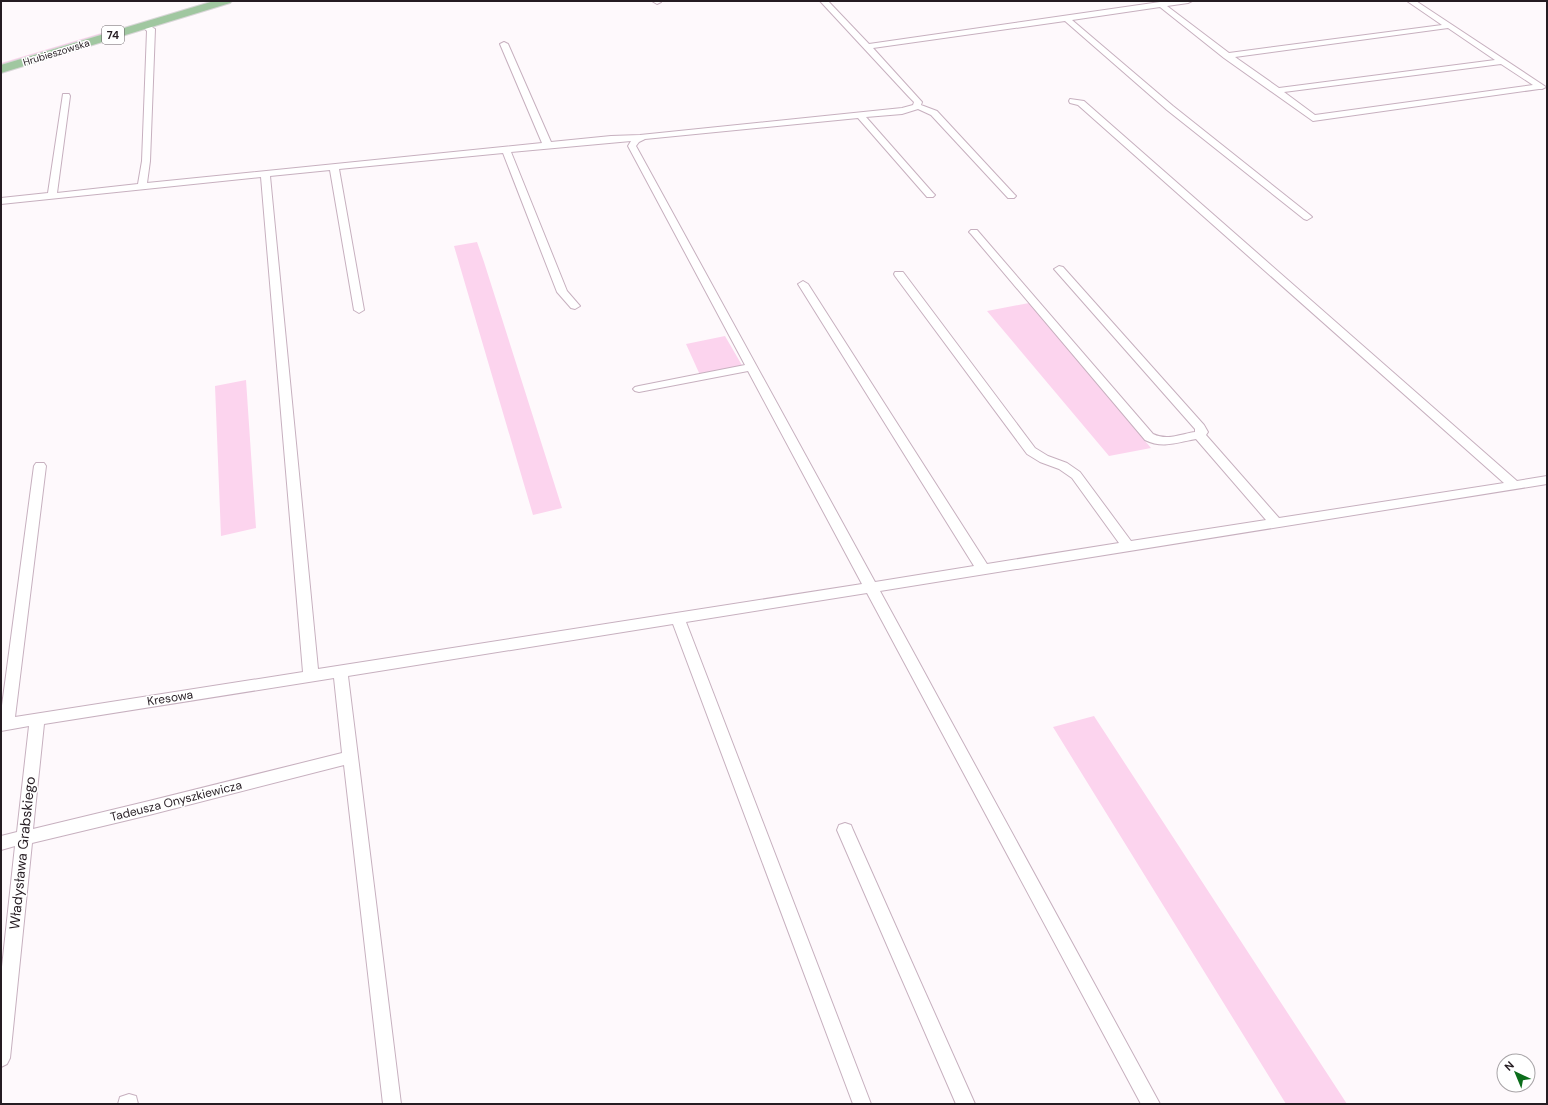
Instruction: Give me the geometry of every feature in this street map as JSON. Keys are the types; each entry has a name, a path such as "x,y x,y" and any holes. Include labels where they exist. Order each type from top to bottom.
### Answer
{"main road":[{"name":"Hrubieszowska","path":"1,61 203,1"},
{"name":"Hrubieszowska","path":"1,69 226,1"}],"street":[{"path":"824,1 917,100 917,106"},
{"path":"866,47 1188,1"},
{"path":"1411,1 1544,88"},
{"path":"1160,4 1227,56 1323,126"},
{"path":"1066,18 1170,108 1307,216"},
{"path":"142,186 146,161 151,31 151,29 145,25"},
{"path":"1227,56 1449,26"},
{"path":"504,44 548,146"},
{"path":"1277,91 1502,61"},
{"path":"1312,118 1544,88"},
{"path":"52,196 66,96"},
{"path":"1074,101 1081,103 1514,485"},
{"path":"1,201 611,139 640,138 908,110 917,106 934,113 1011,196"},
{"path":"860,115 930,195"},
{"path":"640,138 632,143 632,149 1151,1104"},
{"path":"506,150 562,292 575,306"},
{"path":"334,167 359,310"},
{"path":"265,174 311,676"},
{"path":"974,232 1149,437 1157,441 1165,442 1199,436"},
{"path":"1059,269 1200,428 1202,432 1199,436"},
{"path":"899,274 1031,451 1044,460 1064,466 1076,474 1128,547"},
{"path":"803,284 983,569"},
{"path":"639,389 751,367"},
{"path":"1199,436 1276,523"},
{"path":"4,724 40,466"},
{"name":"Kresowa","path":"4,724 1547,480"},
{"path":"678,617 862,1104"},
{"path":"340,672 392,1104"},
{"name":"Władysława Grabskiego","path":"1,1058 37,719"},
{"name":"Tadeusza Onyszkiewicza","path":"1,843 149,808 350,757"},
{"path":"846,830 966,1104"}],"shaded area":[{"path":"118,28 121,29 1,68 1,63"},
{"path":"477,242 562,508 533,515 454,246"},
{"path":"1029,303 1151,448 1109,456 987,311"},
{"path":"725,336 743,367 700,375 686,344"},
{"path":"246,380 256,528 221,536 215,386"},
{"path":"1094,716 1347,1104 1286,1104 1053,727"}]}
